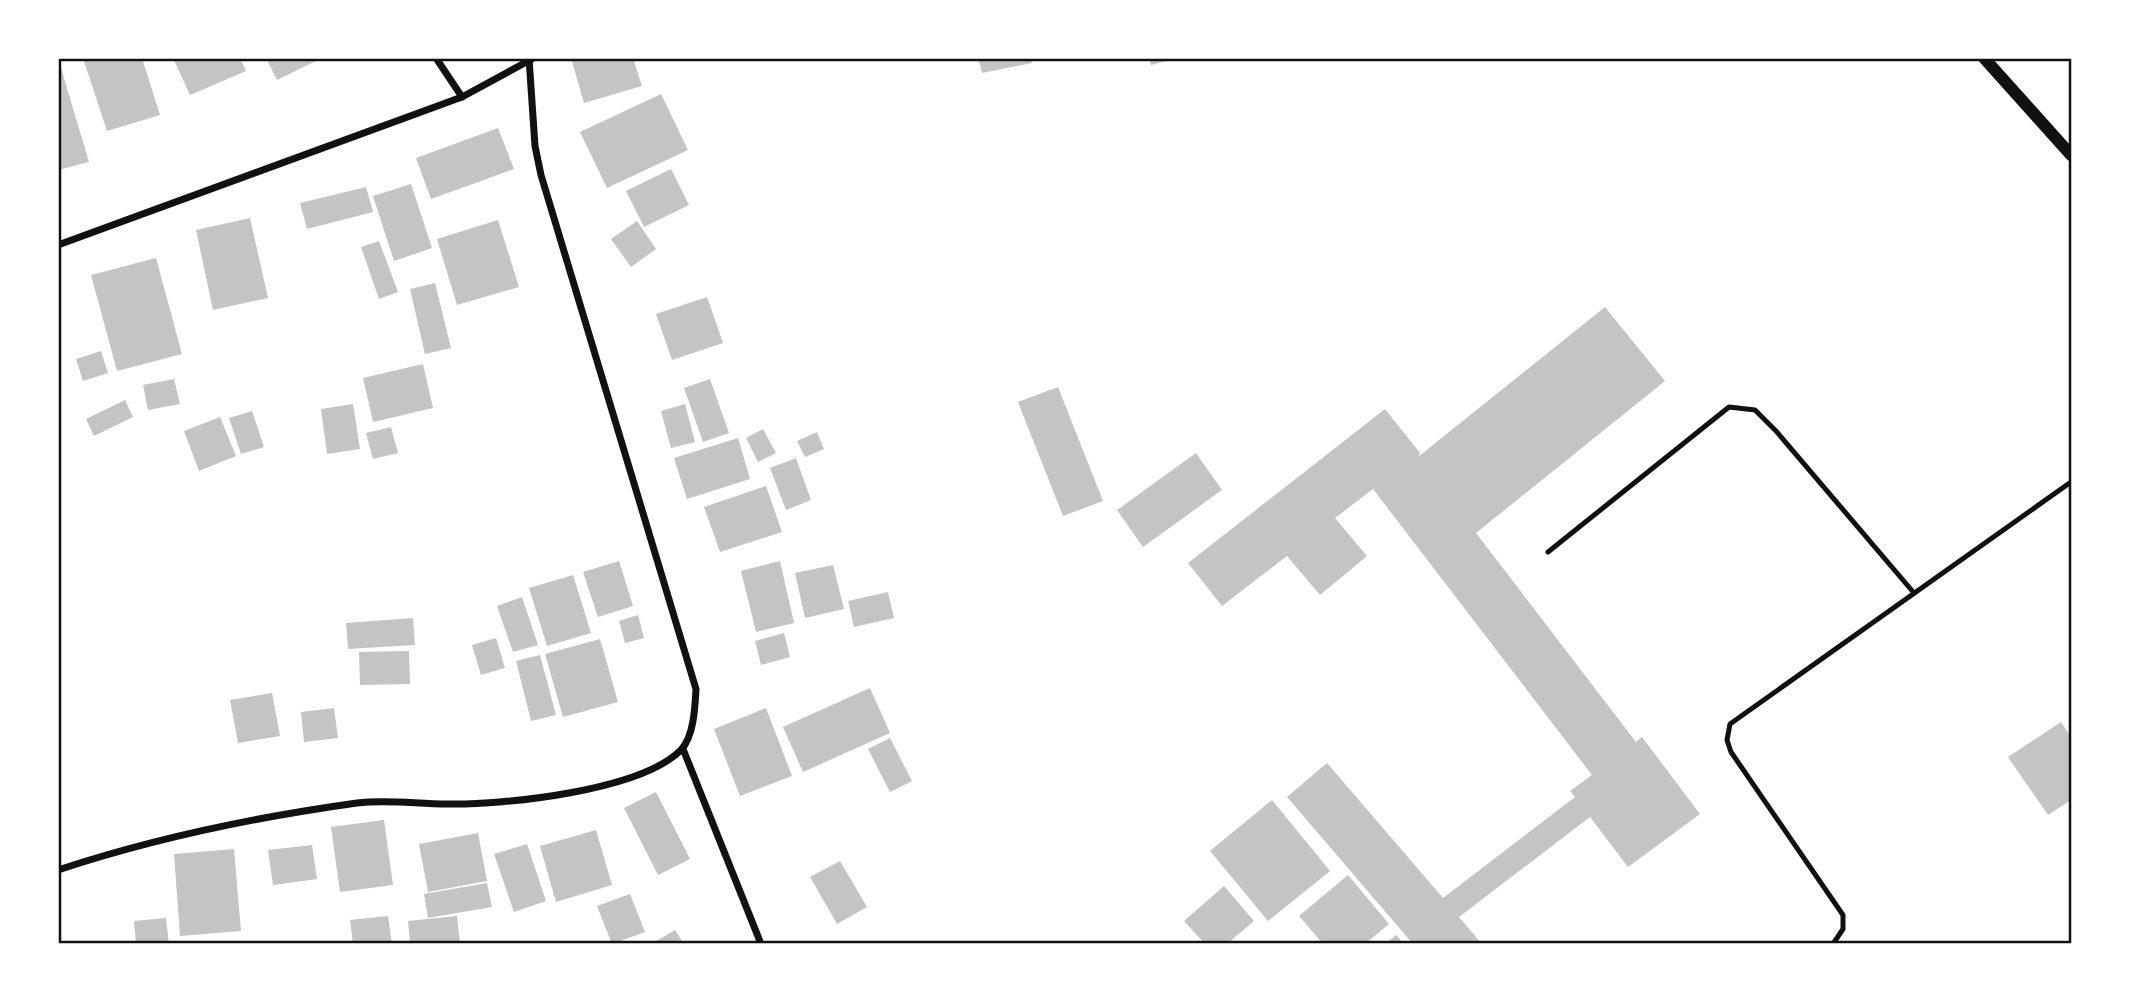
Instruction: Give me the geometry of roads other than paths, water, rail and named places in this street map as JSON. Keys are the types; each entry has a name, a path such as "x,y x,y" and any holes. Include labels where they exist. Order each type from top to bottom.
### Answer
{"street":[{"path":"436,58 462,97"},
{"path":"1984,58 2071,155"},
{"path":"58,245 462,97 531,59 535,146 541,175 696,689 694,718 682,749 652,768 613,784 530,799 448,804 361,802 232,823 58,870"},
{"path":"682,749 761,944"}],"lane":[{"path":"1548,552 1729,407 1755,410 1769,424 1914,593"},
{"path":"1833,944 1843,929 1843,915 1731,752 1727,740 1730,724 2071,482"}]}
